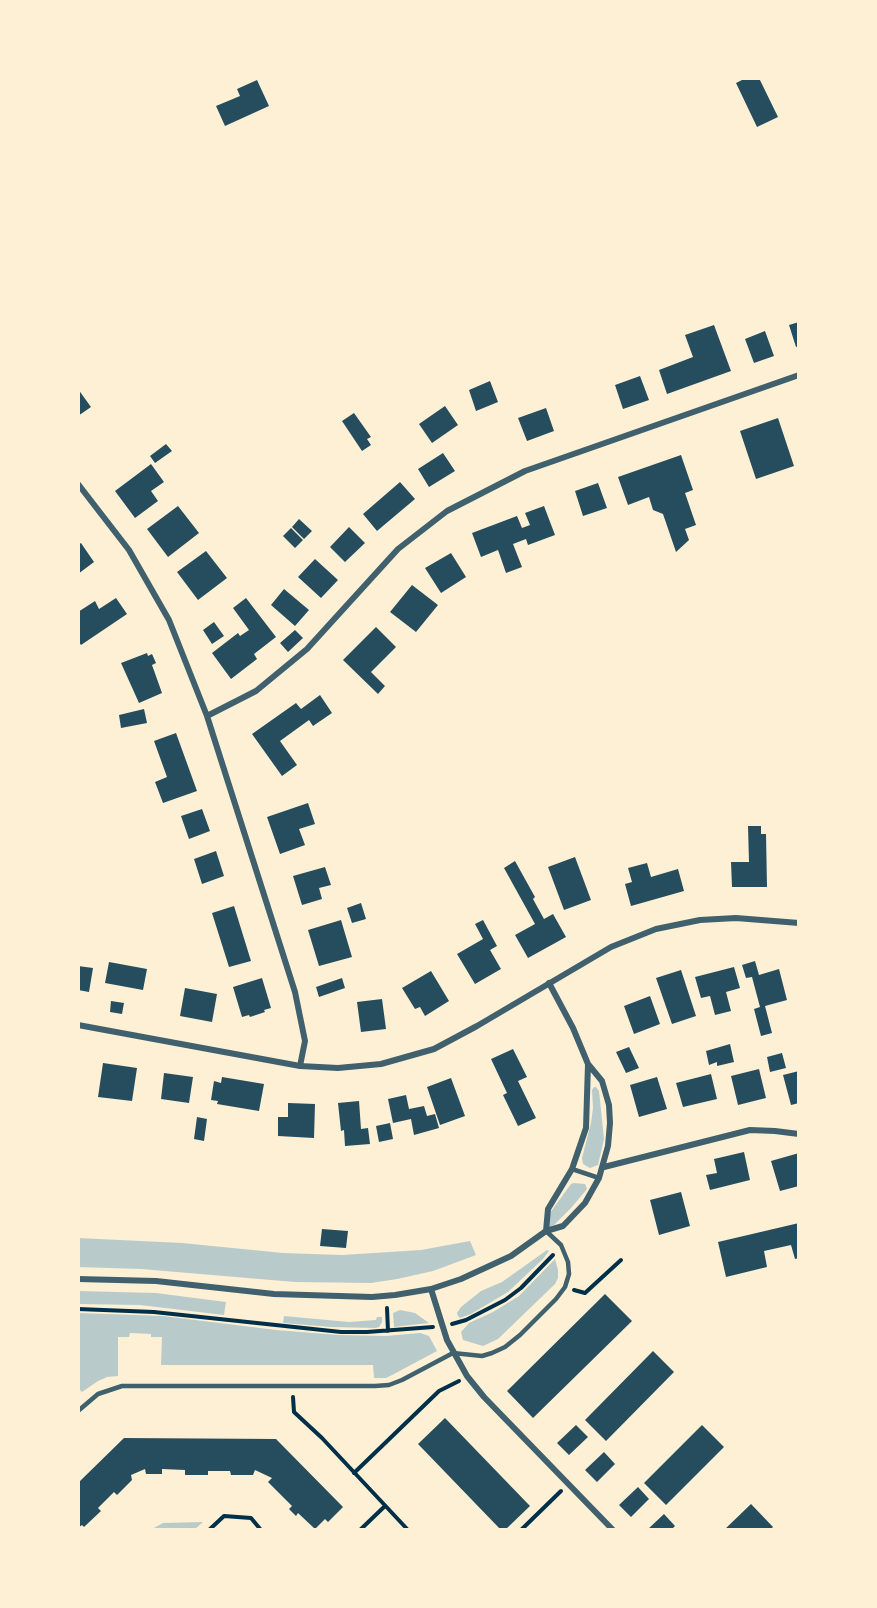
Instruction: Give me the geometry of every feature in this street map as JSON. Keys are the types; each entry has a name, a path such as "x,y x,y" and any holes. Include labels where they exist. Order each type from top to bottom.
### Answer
{"street":[{"path":"207,716 256,691 307,649 398,549 447,511 525,471 799,375"},
{"path":"78,484 129,550 169,620 207,716 295,992 305,1041 300,1066"},
{"path":"78,1025 300,1066 338,1068 381,1064 434,1049 611,947 656,929 700,920 736,918 799,923"},
{"path":"78,1280 156,1281 274,1294 386,1296 431,1289 461,1279 504,1260 546,1231 563,1226 585,1203 604,1167 608,1146 609,1105 602,1081 588,1064 573,1028 549,983"},
{"path":"546,1231 548,1209 572,1169 586,1128 588,1064"},
{"path":"604,1167 750,1130 799,1134"},
{"path":"431,1289 453,1353 467,1376 484,1397 613,1530"}],"lane":[{"path":"572,1169 599,1178"},
{"path":"78,1411 98,1394 122,1386 293,1388 389,1385 453,1353 482,1356 505,1347 556,1299 565,1287 569,1268 561,1245 546,1231"}],"path":[{"path":"78,1309 154,1312 341,1332 442,1326 466,1320 505,1300 521,1288 561,1245"},
{"path":"565,1287 585,1293 621,1260"},
{"path":"386,1296 388,1331"},
{"path":"354,1473 439,1391 467,1376"},
{"path":"293,1388 294,1412 408,1530"},
{"path":"521,1530 568,1484"},
{"path":"360,1530 385,1506"},
{"path":"209,1530 224,1516 250,1518 261,1530"}],"shaded area":[{"path":"594,1087 599,1091 604,1139 598,1165 590,1168 583,1164 582,1158 591,1123"},
{"path":"574,1183 585,1184 587,1189 554,1225 549,1227 544,1221"},
{"path":"78,1238 342,1255 421,1250 470,1241 476,1255 433,1271 371,1283 295,1282 141,1269 78,1267"},
{"path":"547,1250 549,1251 543,1259 508,1292 471,1314 460,1318 458,1316 457,1313 461,1307 481,1291 502,1282"},
{"path":"555,1259 558,1278 555,1284 498,1339 483,1346 463,1340 461,1332 469,1323 519,1296"},
{"path":"78,1291 156,1293 226,1302 224,1315 140,1305 78,1304"},
{"path":"400,1310 415,1313 429,1323 394,1327 393,1313"},
{"path":"78,1313 163,1316 338,1335 386,1336 420,1333 429,1336 437,1351 386,1378 374,1378 373,1365 161,1365 162,1337 130,1333 129,1337 118,1337 118,1376 98,1381 82,1392 78,1388"},
{"path":"284,1316 349,1322 376,1320 377,1317 382,1317 382,1322 376,1328 331,1327 283,1323"},
{"path":"203,1522 194,1530 150,1530 163,1523"}],"building":[{"path":"746,78 759,78 778,117 757,127 736,83"},
{"path":"257,80 269,106 225,126 216,106 240,96 237,89"},
{"path":"799,322 799,346 796,347 789,325"},
{"path":"714,325 731,371 667,394 659,370 693,357 685,335"},
{"path":"765,331 774,356 754,363 745,339"},
{"path":"640,376 649,400 623,409 615,385"},
{"path":"490,381 498,402 476,411 469,390"},
{"path":"78,389 91,407 78,416"},
{"path":"445,406 458,425 432,443 419,424"},
{"path":"546,408 554,431 527,441 518,418"},
{"path":"354,413 371,437 367,439 371,445 362,451 342,421"},
{"path":"778,418 794,466 756,479 740,431"},
{"path":"166,444 172,451 155,463 150,456"},
{"path":"443,453 455,471 429,487 418,469"},
{"path":"681,455 693,490 685,493 696,525 685,529 689,540 676,552 663,514 653,510 649,497 628,505 618,477"},
{"path":"151,464 164,482 151,491 158,501 135,518 115,491"},
{"path":"400,482 415,499 377,531 363,514"},
{"path":"598,483 607,508 583,516 575,491"},
{"path":"178,506 199,533 168,557 147,529"},
{"path":"544,506 555,535 528,545 526,539 513,544 522,567 506,573 498,550 481,557 472,533 517,516 522,528 530,525 525,513"},
{"path":"299,519 312,531 304,539 292,527"},
{"path":"349,527 365,543 345,562 330,547"},
{"path":"291,528 303,540 295,548 283,536"},
{"path":"81,543 94,562 78,574 78,545"},
{"path":"206,551 227,578 198,600 177,572"},
{"path":"451,553 466,577 441,593 425,568"},
{"path":"315,559 338,580 321,598 298,577"},
{"path":"412,585 438,605 416,632 390,612"},
{"path":"284,589 309,610 295,626 271,605"},
{"path":"116,598 127,614 81,645 78,641 78,612 95,601 99,609"},
{"path":"246,598 276,637 254,654 257,659 231,679 212,653 238,633 240,636 249,630 233,608"},
{"path":"214,622 224,636 212,644 203,630"},
{"path":"376,627 396,647 371,672 385,686 378,694 343,660"},
{"path":"295,630 303,638 288,652 280,643"},
{"path":"147,653 148,656 152,654 156,663 152,665 162,693 139,703 121,663"},
{"path":"320,695 332,713 313,726 309,720 280,741 297,765 282,776 252,734 296,703 301,709"},
{"path":"144,709 147,723 121,728 119,715"},
{"path":"176,733 197,791 163,803 155,782 167,777 154,741"},
{"path":"308,803 315,824 299,829 305,845 280,854 267,817"},
{"path":"202,809 210,831 189,839 181,816"},
{"path":"748,826 761,826 761,834 766,834 767,887 732,887 731,862 749,862"},
{"path":"216,851 224,876 202,884 194,859"},
{"path":"575,857 591,900 564,910 548,867"},
{"path":"515,861 544,919 553,914 566,937 528,958 515,935 535,924 504,868"},
{"path":"647,863 651,877 678,869 684,891 631,906 625,884 632,882 628,868"},
{"path":"325,867 331,885 319,888 322,899 302,905 293,876"},
{"path":"361,903 366,919 352,923 347,908"},
{"path":"234,906 251,961 229,967 212,913"},
{"path":"341,920 352,957 319,966 308,930"},
{"path":"483,920 497,946 490,950 501,969 475,984 457,954 483,939 475,924"},
{"path":"755,961 759,975 779,969 787,1000 765,1006 772,1033 761,1036 754,1009 760,1007 752,977 746,978 742,965"},
{"path":"109,962 147,969 143,990 105,983"},
{"path":"78,966 93,968 89,992 78,990"},
{"path":"734,967 740,988 726,992 731,1011 715,1015 710,996 701,998 695,977"},
{"path":"681,970 696,1016 672,1024 656,978"},
{"path":"431,971 449,1001 425,1016 420,1007 415,1009 402,988"},
{"path":"262,978 271,1008 250,1017 249,1015 242,1017 233,987"},
{"path":"342,978 345,988 319,997 316,987"},
{"path":"185,988 217,994 212,1022 180,1016"},
{"path":"650,996 660,1024 634,1034 624,1006"},
{"path":"382,999 386,1029 361,1032 357,1002"},
{"path":"111,1001 124,1003 122,1014 110,1012"},
{"path":"730,1044 734,1062 717,1066 717,1062 709,1065 706,1051"},
{"path":"629,1047 639,1068 626,1073 616,1052"},
{"path":"513,1049 527,1077 518,1081 536,1118 518,1126 503,1095 507,1093 491,1059"},
{"path":"782,1053 786,1068 770,1072 767,1057"},
{"path":"103,1063 137,1068 132,1101 98,1097"},
{"path":"759,1069 766,1098 738,1105 731,1076"},
{"path":"799,1071 799,1103 791,1105 783,1075"},
{"path":"164,1073 193,1077 189,1103 161,1099"},
{"path":"711,1074 717,1099 683,1107 676,1083"},
{"path":"222,1077 264,1084 259,1111 217,1104 218,1101 211,1100 214,1081 221,1083"},
{"path":"657,1077 667,1109 639,1117 630,1085"},
{"path":"451,1078 465,1116 440,1125 427,1087"},
{"path":"406,1095 409,1109 424,1106 427,1116 435,1114 439,1128 414,1135 411,1119 393,1123 388,1099"},
{"path":"359,1101 361,1129 368,1128 370,1144 345,1146 338,1103"},
{"path":"288,1103 315,1104 314,1138 278,1136 278,1117 288,1117"},
{"path":"197,1117 207,1119 204,1141 194,1139"},
{"path":"390,1123 393,1139 379,1142 376,1126"},
{"path":"744,1152 750,1180 710,1190 706,1175 717,1173 714,1159"},
{"path":"799,1153 799,1186 780,1191 771,1161"},
{"path":"681,1192 690,1226 659,1235 650,1200"},
{"path":"799,1223 799,1258 795,1259 791,1245 764,1251 767,1267 726,1277 718,1242"},
{"path":"322,1229 348,1231 346,1248 320,1246"},
{"path":"605,1294 632,1321 533,1418 507,1391"},
{"path":"653,1351 674,1372 606,1441 585,1420"},
{"path":"445,1418 530,1506 505,1530 501,1530 418,1444"},
{"path":"576,1425 588,1437 569,1455 557,1443"},
{"path":"702,1425 724,1447 666,1505 644,1483"},
{"path":"124,1438 276,1439 343,1507 328,1522 325,1519 315,1529 298,1513 296,1516 289,1509 292,1506 268,1482 272,1478 255,1470 253,1475 231,1475 230,1471 208,1471 208,1475 185,1475 185,1470 162,1469 162,1474 146,1474 145,1469 131,1475 132,1480 117,1495 114,1492 98,1508 101,1511 84,1527 82,1525 78,1528 78,1483"},
{"path":"604,1452 615,1464 597,1482 585,1470"},
{"path":"638,1487 649,1499 631,1517 619,1505"},
{"path":"751,1504 773,1527 770,1530 724,1530"},
{"path":"664,1514 675,1526 671,1530 647,1530"}]}
